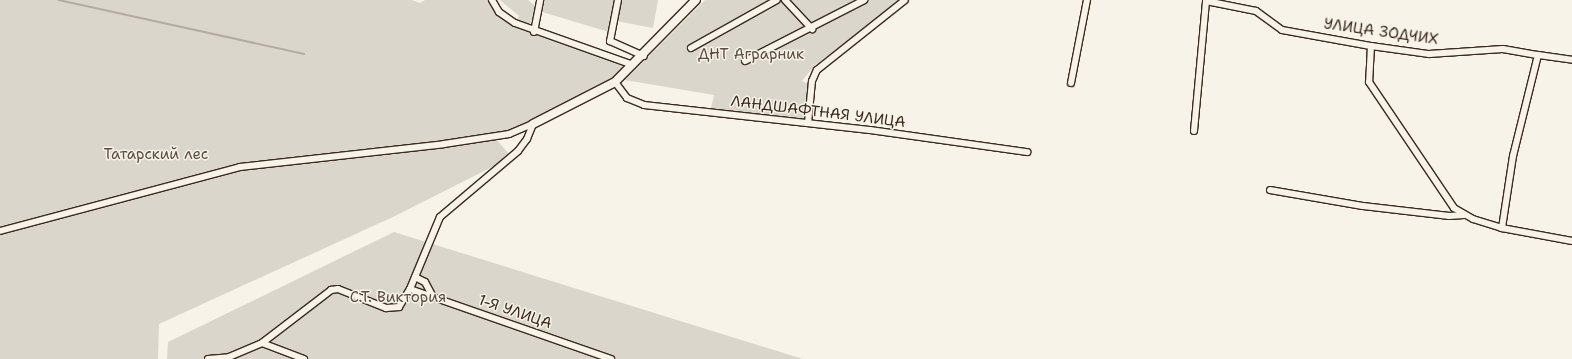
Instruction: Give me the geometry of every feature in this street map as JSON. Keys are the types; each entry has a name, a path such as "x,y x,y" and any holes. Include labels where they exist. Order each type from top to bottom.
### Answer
{"street":[{"path":"492,0 500,12 515,23 534,32 633,65"},
{"path":"534,32 540,0"},
{"path":"618,0 610,41 644,56"},
{"path":"0,231 240,167 444,144 509,134 533,124 615,82 644,56 696,0"},
{"path":"691,48 777,0"},
{"path":"785,0 812,29"},
{"path":"745,61 812,29 864,0"},
{"path":"808,123 812,81 817,70 905,0"},
{"path":"1071,83 1087,0"},
{"name":"УЛИЦА ЗОДЧИХ","path":"1194,131 1206,0 1256,11 1282,30 1371,46 1429,54 1503,49 1572,60"},
{"path":"1371,46 1369,82 1446,198 1464,215"},
{"path":"1502,228 1513,156 1538,55"},
{"name":"ЛАНДШАФТНАЯ УЛИЦА","path":"615,82 627,98 644,105 808,123 1028,152"},
{"path":"208,359 229,357 262,343 331,290 338,289 394,309 399,307 410,289 440,217 518,151 527,139 533,124"},
{"path":"1270,190 1363,206 1449,216 1464,215 1502,228 1572,241"},
{"path":"415,277 425,282 433,297"},
{"name":"1-Я УЛИЦА","path":"410,289 611,359"},
{"path":"262,343 304,359"}],"green space":[{"name":"Татарский лес","path":"0,0 412,0 420,3 425,0 488,0 493,7 522,30 621,64 623,70 578,99 509,131 495,133 497,140 508,153 496,165 395,216 159,324 158,359 0,359"},
{"path":"500,0 528,0 535,6 531,23 524,25 517,20 519,16"},
{"path":"545,0 658,0 653,28 611,20 609,32 542,12"},
{"name":"ДНТ Аграрник","path":"705,0 902,0 815,65 802,81 809,84 807,115 799,121 711,108 714,95 625,80"},
{"name":"С.Т. Виктория","path":"394,232 803,359 167,359 168,342"}],"waterway":[{"path":"59,0 304,54"}]}
